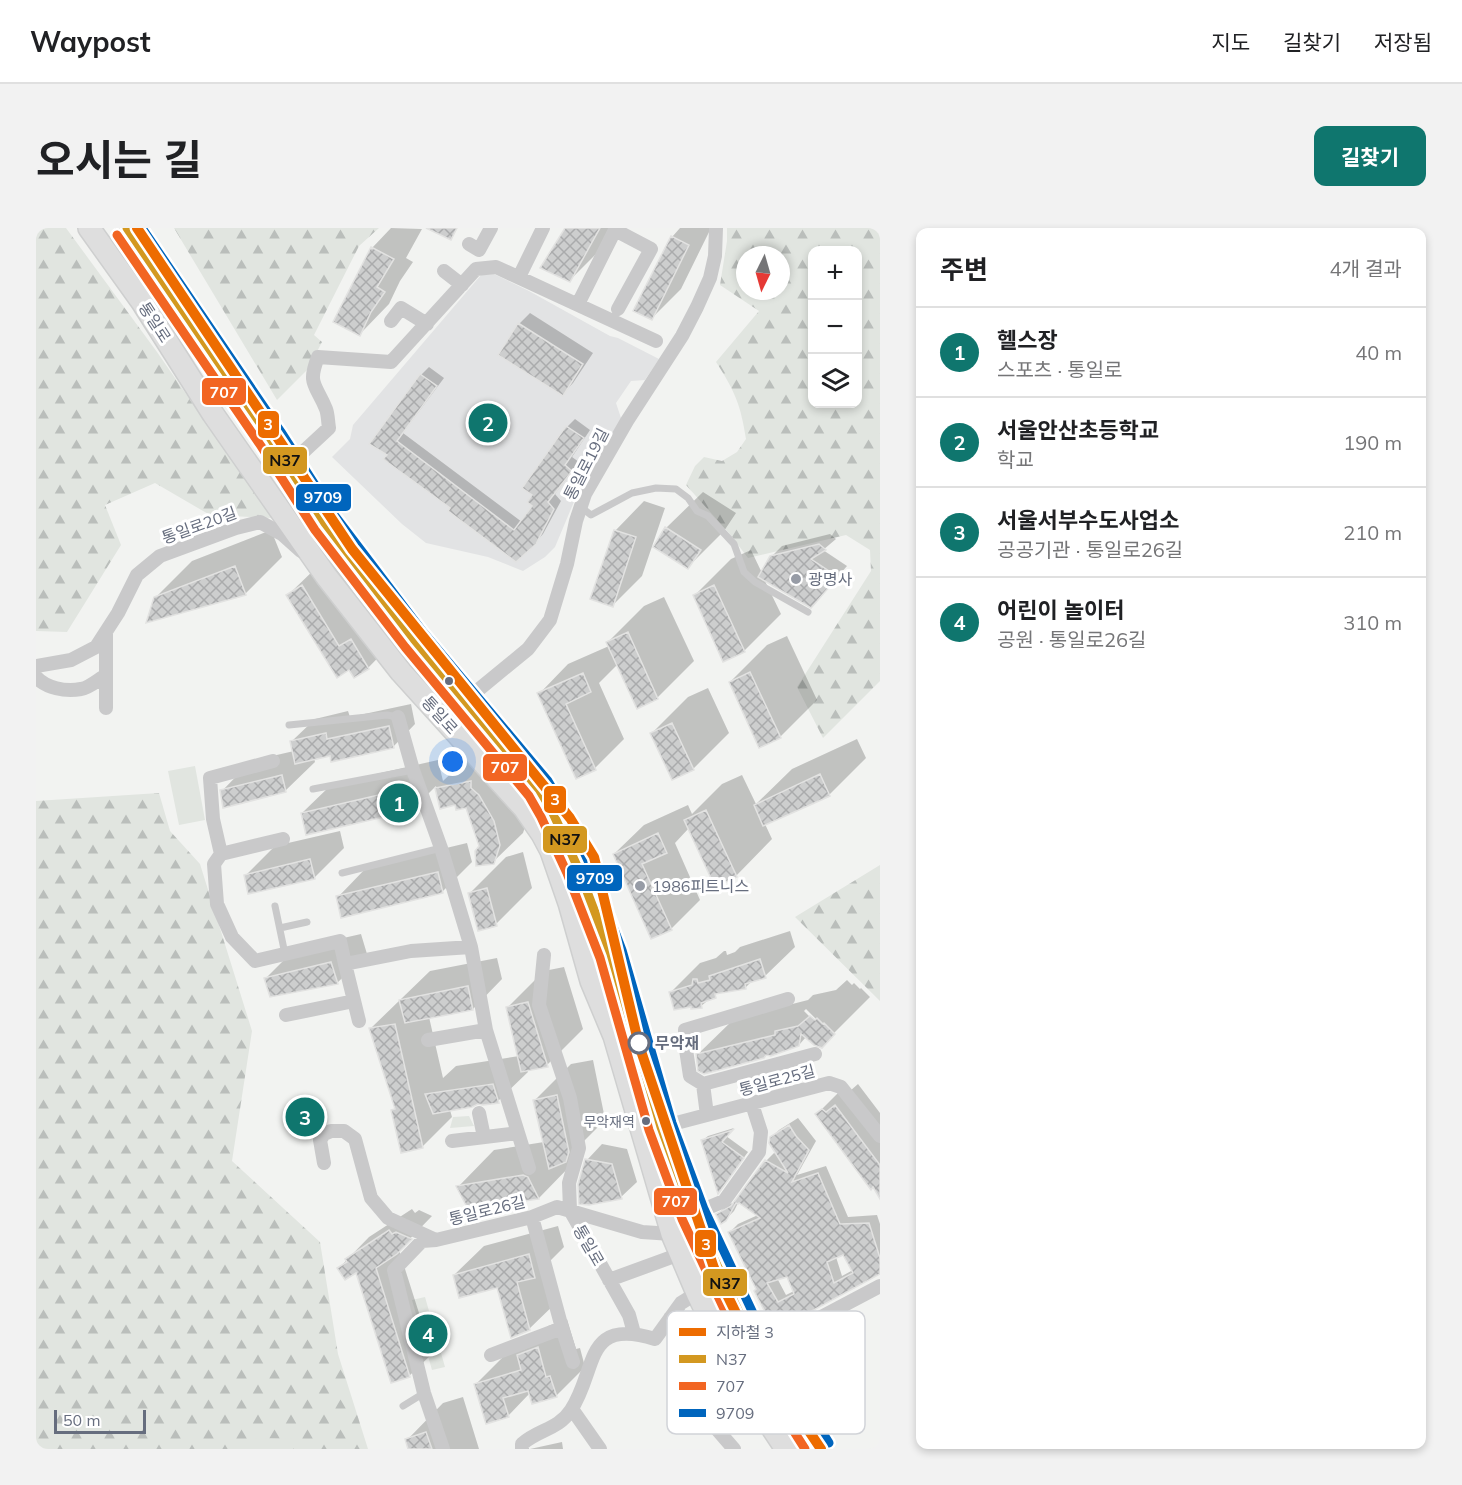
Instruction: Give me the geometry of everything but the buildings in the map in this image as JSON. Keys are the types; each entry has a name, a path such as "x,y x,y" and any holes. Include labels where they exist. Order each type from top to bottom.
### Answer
{"main road":[{"name":"통일로","path":"89,228 142,302 213,414 326,576 401,672 524,808 551,832 578,868 611,954 661,1127 693,1214 738,1311"},
{"name":"통일로","path":"128,228 325,523 414,639 539,789 552,811 551,851 569,903 591,981 614,1036 672,1234 706,1311"},
{"name":"통일로","path":"776,1434 786,1449"},
{"name":"통일로","path":"810,1434 819,1449"}],"street":[{"path":"469,244 479,250 491,228"},
{"path":"519,277 543,228"},
{"name":"통일로19길","path":"466,700 528,649 550,620 585,494 627,421 668,359 697,307 710,278 715,256 716,228"},
{"path":"578,304 615,230 651,249 618,309"},
{"path":"288,466 329,428 327,410 314,386 313,371 318,357 392,362 476,269 496,267 656,340"},
{"path":"444,271 462,285"},
{"path":"392,321 401,308 427,324"},
{"name":"통일로20길","path":"36,666 71,660 96,646 118,613 137,575 160,556 236,528 260,522 282,534 308,558 378,657 386,652"},
{"path":"106,632 106,708"},
{"path":"38,686 83,689 106,675"},
{"path":"398,717 471,947 486,1030 529,1168"},
{"path":"221,854 213,819 210,778 273,761"},
{"path":"283,839 221,854 214,864 217,904 232,936 255,961 340,941 359,1021"},
{"path":"345,964 411,951 471,947"},
{"path":"544,955 539,1005 570,1098 579,1148 569,1184 570,1210"},
{"path":"788,999 685,1030 690,1076 703,1084 815,1054"},
{"path":"286,1015 354,1001"},
{"path":"428,1040 486,1030"},
{"name":"통일로25길","path":"661,1127 830,1083 841,1087 880,1136"},
{"path":"703,1084 707,1115"},
{"path":"693,1214 724,1201 759,1152 761,1132 752,1104"},
{"path":"478,1113 484,1137"},
{"name":"통일로26길","path":"324,1163 320,1140 324,1134 331,1131 344,1131 355,1139 371,1198 388,1218 436,1240 532,1217 557,1207 642,1232 672,1234"},
{"path":"452,1141 518,1133"},
{"name":"통일로","path":"570,1210 629,1315 634,1333"},
{"path":"532,1217 573,1362"},
{"path":"436,1240 422,1241 394,1270 424,1394 443,1449"},
{"name":"통일로","path":"609,1280 680,1254"},
{"path":"833,1311 880,1286"},
{"path":"675,1311 681,1303 699,1297"},
{"path":"522,1449 522,1444 532,1435 559,1424 572,1409 594,1352 603,1342 617,1334 634,1333 655,1339 667,1322"},
{"path":"491,1355 562,1328"},
{"path":"572,1409 600,1449"},
{"path":"725,1434 734,1449"}],"lane":[{"path":"581,507 591,515 632,493 656,488 676,489 688,498 697,511 708,516 734,544 744,572 755,582 808,612"},
{"path":"379,592 406,647 503,760 551,832"},
{"path":"289,725 387,715 398,717"},
{"path":"313,789 413,770"},
{"path":"342,873 441,849"},
{"path":"275,906 285,954"},
{"path":"280,928 307,922"},
{"path":"661,1127 682,1203 724,1311"},
{"path":"699,1297 708,1311"},
{"path":"403,1406 424,1394"},
{"path":"791,1434 801,1449"},
{"path":"799,1434 809,1449"}],"shaded area":[{"path":"494,274 610,336 659,359 645,380 631,381 616,403 622,421 581,485 555,547 545,557 523,571 488,557 426,543 402,524 332,457 350,439 353,425 481,275"}],"green space":[{"path":"36,228 66,228 157,352 272,518 210,515 155,483 105,505 121,545 67,632 36,631"},
{"path":"174,228 379,228 359,246 314,335 322,342 308,369 277,400"},
{"path":"727,228 880,228 880,681 823,738 797,687 871,571 870,550 846,535 748,558 686,485 695,466 704,457 722,461 737,452 746,439 736,399 716,362 759,311 742,300 790,300 790,246 736,246 736,296 720,285"},
{"path":"195,766 205,820 179,825 168,771"},
{"path":"159,793 170,831 200,864 252,1031 232,1161 320,1242 338,1354 368,1449 36,1449 36,801"},
{"path":"880,865 880,1001 795,917"},
{"path":"469,1116 474,1126 450,1128 453,1117"},
{"path":"425,1297 445,1367 432,1370 412,1300"},
{"path":"250,1438 293,1439 293,1449 250,1449"}],"metro line":[{"name":"3","path":"137,228 352,549 570,818 594,857 639,1045 714,1268 735,1311"},
{"name":"3","path":"811,1434 821,1449"}],"transit line":[{"name":"N37","path":"127,228 271,439 325,523 414,639 539,789 552,811 578,868 611,954 661,1127 693,1214 738,1311"},
{"name":"9709","path":"142,228 281,432 335,516 423,632 548,781 563,806 589,863 622,950 672,1123 704,1209 752,1311"},
{"name":"707","path":"117,235 261,446 315,530 405,647 529,796 541,817 567,873 600,958 649,1130 682,1219 725,1311"},
{"name":"707","path":"795,1434 805,1449"},
{"name":"N37","path":"810,1434 819,1449"},
{"name":"9709","path":"823,1434 829,1443"}],"place":[{"name":"서울안산초등학교","path":"488,423"},
{"name":"광명사","path":"796,579"},
{"name":"헬스장","path":"399,803"},
{"name":"1986피트니스","path":"640,886"},
{"name":"무악재","path":"639,1043"},
{"name":"서울서부수도사업소","path":"305,1117"},
{"name":"무악재역","path":"646,1121"},
{"name":"어린이 놀이터","path":"428,1334"}]}
